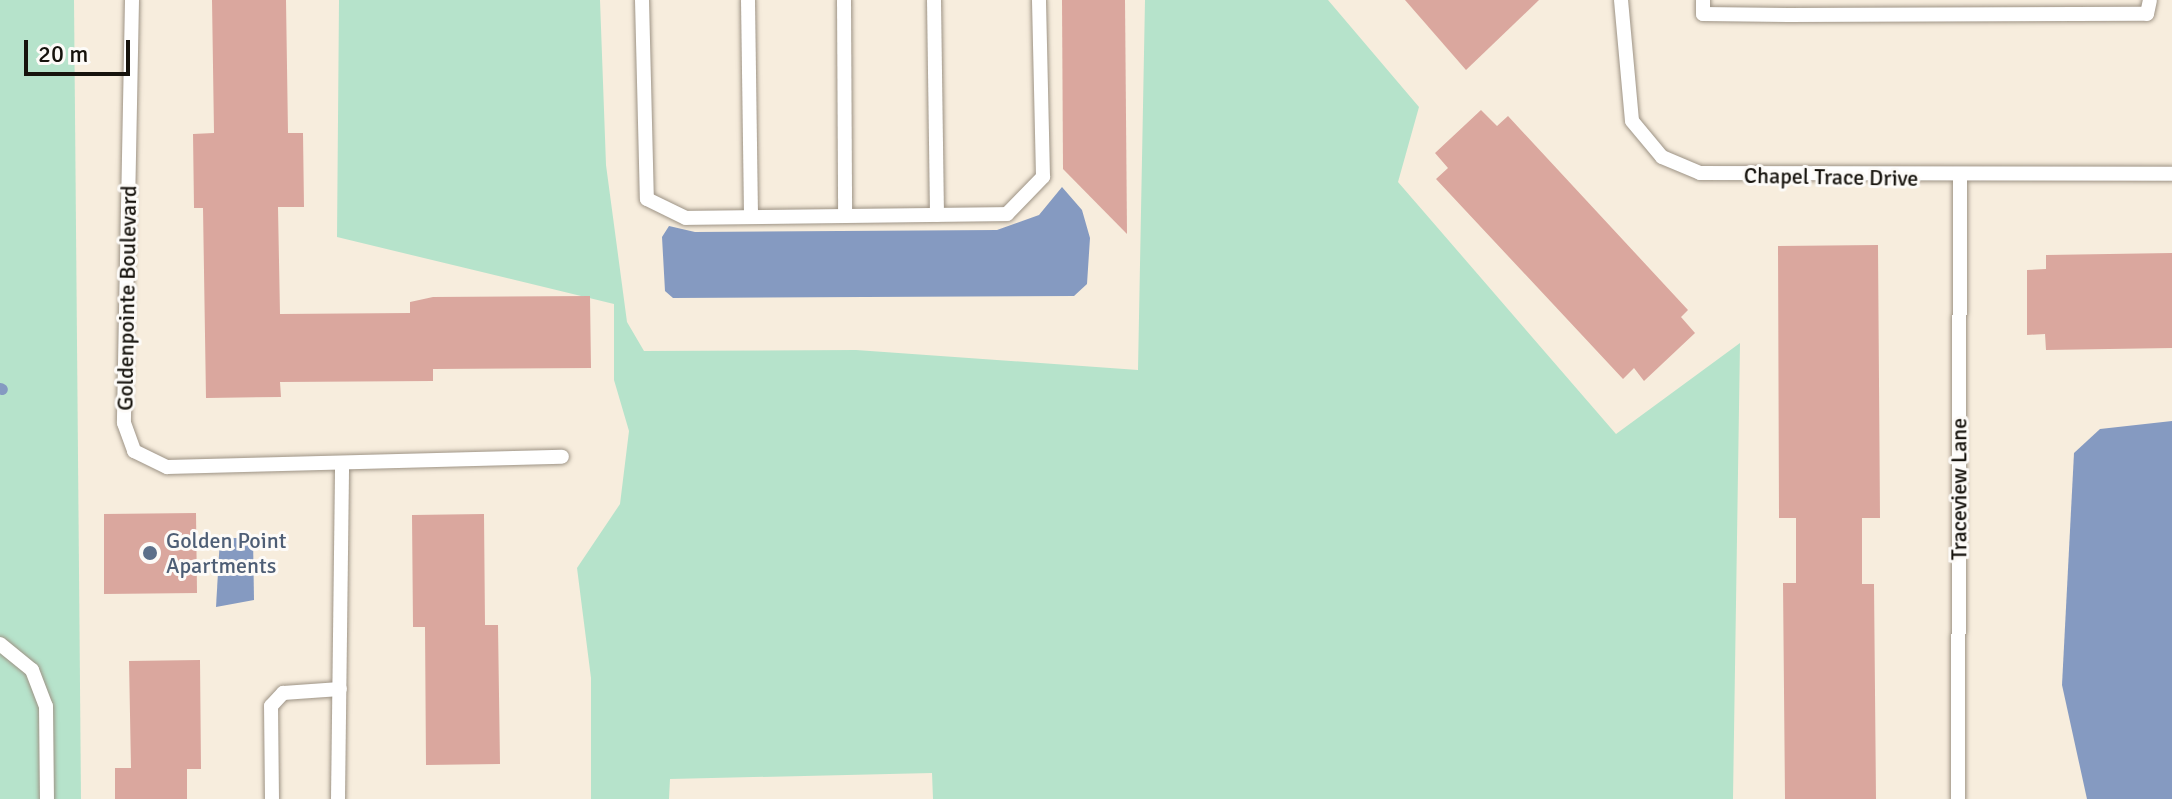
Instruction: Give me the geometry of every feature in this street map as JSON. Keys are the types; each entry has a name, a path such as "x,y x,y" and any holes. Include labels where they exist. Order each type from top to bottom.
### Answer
{"lane":[{"name":"Goldenpointe Boulevard","path":"132,0 124,423 134,451 167,467 562,457"},
{"path":"642,0 647,199 686,218 1007,214 1043,177 1039,0"},
{"path":"748,0 751,217"},
{"path":"844,0 845,216"},
{"path":"934,0 937,215"},
{"name":"Chapel Trace Drive","path":"1621,0 1632,121 1662,157 1730,176 1960,179 2172,174"},
{"path":"1703,0 1703,14 1788,7 2147,14 2150,0"},
{"name":"Traceview Lane","path":"1958,799 1960,179"},
{"path":"338,799 342,463"},
{"path":"0,644 32,670 46,706 47,799"},
{"path":"272,799 271,706 283,693 340,689"}],"green space":[{"path":"0,0 74,0 81,799 0,799"},
{"path":"339,0 600,0 606,165 627,322 644,351 856,350 1138,370 1145,0 1328,0 1419,107 1398,182 1616,434 1740,343 1733,799 933,799 932,773 670,779 669,799 591,799 591,678 577,568 620,504 629,431 614,380 614,304 337,237"}],"water":[{"path":"1062,187 1082,210 1090,238 1087,284 1074,296 673,298 665,291 662,237 669,226 695,232 997,230 1039,215"},
{"path":"2172,421 2172,799 2087,799 2062,685 2074,453 2100,429"},
{"path":"220,538 253,538 254,600 216,607"}],"building":[{"path":"212,0 286,0 288,133 303,133 304,207 278,207 280,314 410,313 410,302 433,297 590,296 591,368 433,369 433,381 280,382 281,397 206,398 203,208 194,208 193,134 214,133"},
{"path":"1062,0 1125,0 1127,234 1063,169"},
{"path":"1405,0 1539,0 1466,70"},
{"path":"1481,110 1497,126 1508,116 1688,310 1681,317 1695,333 1644,381 1634,368 1623,379 1436,179 1448,168 1435,153"},
{"path":"1878,245 1880,518 1862,518 1862,584 1874,584 1876,799 1785,799 1783,583 1796,583 1796,518 1779,518 1778,246"},
{"path":"2172,253 2172,348 2046,350 2045,334 2027,335 2027,270 2046,269 2046,255"},
{"name":"Golden Point Apartments","path":"196,513 197,593 104,594 104,514"},
{"path":"484,514 485,625 498,625 500,764 426,765 425,627 413,627 412,515"},
{"path":"200,660 201,769 187,769 187,799 115,799 115,768 131,768 129,661"}],"place":[{"name":"Golden Point Apartments","path":"150,553"}]}
